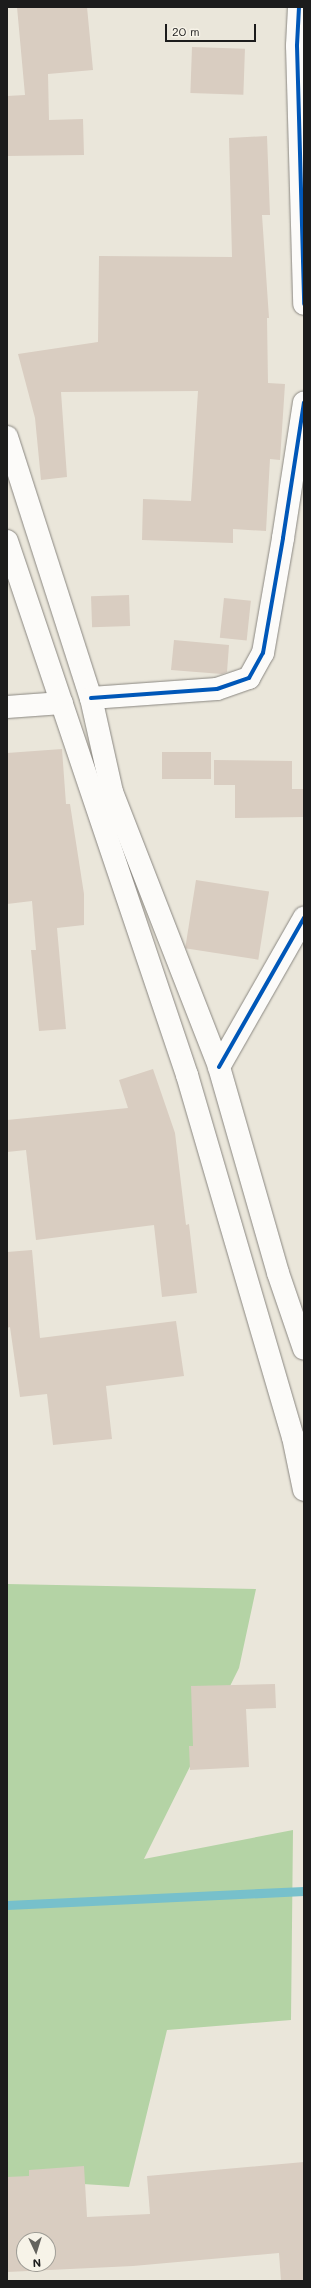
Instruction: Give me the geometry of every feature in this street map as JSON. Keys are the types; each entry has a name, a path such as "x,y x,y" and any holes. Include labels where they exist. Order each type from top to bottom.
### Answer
{"main road":[{"path":"299,7 297,46 304,304"},
{"path":"91,698 218,689 249,678 263,653 304,403"},
{"path":"7,437 91,698 112,792 219,1067 278,1273 304,1349"},
{"path":"7,541 187,1075 292,1437 304,1490"},
{"path":"7,708 62,703"},
{"path":"219,1067 304,918"}],"green space":[{"path":"7,1584 256,1589 239,1668 144,1859 293,1830 291,2020 167,2030 129,2187 7,2179"}],"building":[{"path":"17,7 87,7 93,70 48,74 49,120 83,119 84,155 7,156 7,96 25,95"},
{"path":"192,47 245,49 243,95 190,93"},
{"path":"267,136 270,215 262,215 269,318 267,318 268,383 285,384 280,460 270,459 266,531 233,529 233,543 142,540 143,499 191,501 198,391 61,392 67,477 41,480 35,418 18,354 98,342 99,256 232,257 229,138"},
{"path":"129,595 130,626 92,627 91,596"},
{"path":"224,598 251,601 247,641 220,638"},
{"path":"174,640 229,645 227,672 222,674 171,670"},
{"path":"62,749 66,804 70,804 84,894 84,925 57,928 66,1029 39,1031 31,950 36,950 32,901 7,904 7,753"},
{"path":"162,752 211,752 211,779 162,779"},
{"path":"214,760 292,761 292,789 304,789 304,817 235,818 235,785 214,785"},
{"path":"196,880 269,892 258,960 185,948"},
{"path":"153,1069 175,1133 186,1225 189,1224 197,1293 162,1297 154,1225 36,1240 26,1150 7,1152 7,1120 128,1108 119,1080"},
{"path":"32,1250 40,1338 176,1321 184,1376 106,1386 112,1439 53,1445 47,1394 20,1397 10,1327 7,1328 7,1252"},
{"path":"275,1684 276,1708 246,1709 249,1767 190,1770 189,1746 193,1746 191,1686"},
{"path":"304,2162 304,2281 281,2281 279,2253 133,2266 56,2270 56,2232 16,2232 16,2272 7,2272 7,2177 29,2176 29,2170 84,2166 87,2217 150,2214 147,2176"}],"waterway":[{"path":"7,1905 304,1891"}],"cycle path":[{"path":"299,7 297,46 304,304"},
{"path":"91,698 217,689 249,678 263,653 304,403"},
{"path":"219,1067 304,918"}]}
